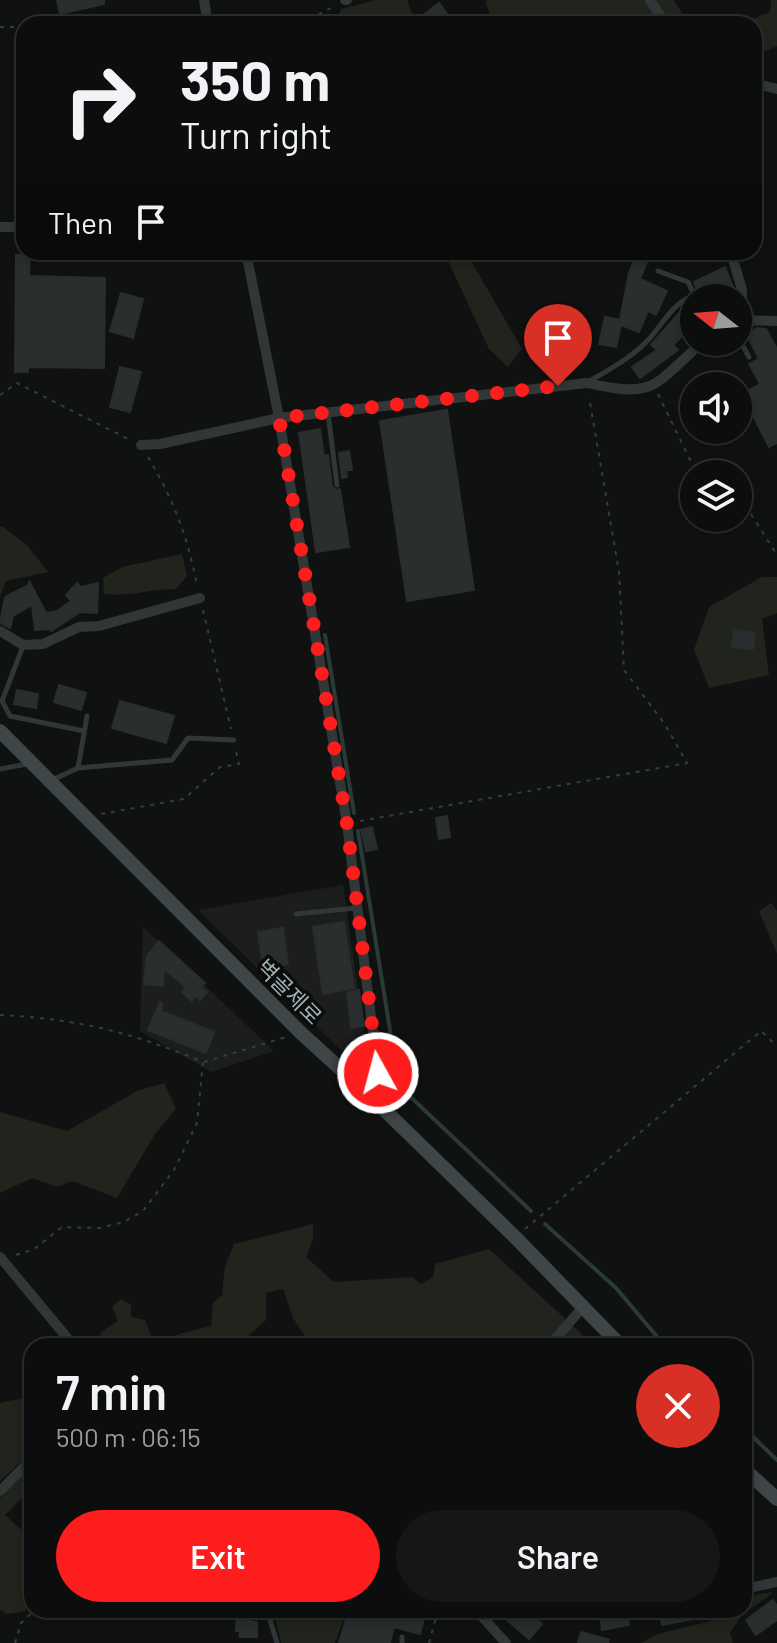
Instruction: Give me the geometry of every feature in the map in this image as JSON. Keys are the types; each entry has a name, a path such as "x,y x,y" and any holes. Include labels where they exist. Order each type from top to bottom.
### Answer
{"street":[{"path":"248,260 279,418 347,824 378,1073 366,1092"},
{"path":"733,260 740,284"},
{"path":"752,321 777,321"},
{"path":"141,445 160,444 279,418 587,383 634,390 654,386 687,356"},
{"path":"0,631 23,645 43,644 79,627 99,626 200,598"},
{"name":"벽골제로","path":"0,731 301,1033 515,1237 613,1338"},
{"path":"1,1258 67,1338"},
{"path":"556,1338 583,1307"},
{"path":"0,1491 24,1467"},
{"path":"752,1476 777,1499"},
{"path":"752,1587 777,1582"},
{"path":"483,1618 506,1643"}],"lane":[{"path":"658,271 689,284"},
{"path":"587,383 623,362 649,339 680,301"},
{"path":"328,412 337,485"},
{"path":"23,645 2,701 10,716 84,731"},
{"path":"78,768 87,716"},
{"path":"49,781 78,768 172,760 188,738 234,740"},
{"path":"0,769 32,763"},
{"path":"296,914 357,908"},
{"path":"269,1618 277,1643"}],"path":[{"path":"308,16 317,15 346,0"},
{"path":"347,824 687,763 664,723 624,670 619,572 587,383"},
{"path":"654,386 690,460"},
{"path":"752,516 777,555"},
{"path":"0,1015 53,1018 126,1032 203,1062 301,1033"},
{"path":"515,1237 761,1031 777,1046"},
{"path":"1,1258 33,1250 62,1227 99,1228 124,1222 143,1211 174,1170 197,1123 203,1062"},
{"path":"15,1643 21,1623 26,1618"},
{"path":"429,1643 436,1618"}],"shaded area":[{"path":"376,0 407,0 413,16 338,16 341,9"},
{"path":"487,0 674,0 684,16 490,16"},
{"path":"771,0 777,0 777,46 762,53 760,16 770,12"},
{"path":"448,260 471,260 522,349 508,367 489,349"},
{"path":"0,527 27,545 48,572 6,581 0,597"},
{"path":"182,554 187,576 176,589 104,594 103,578 122,567"},
{"path":"762,577 777,577 777,613 762,619 769,675 709,688 694,650 709,607"},
{"path":"343,885 369,1064 354,1063 198,910"},
{"path":"771,903 777,911 777,954 759,911"},
{"path":"143,927 274,1051 211,1072 140,1031"},
{"path":"164,1083 176,1109 155,1134 117,1198 72,1181 57,1187 32,1178 0,1193 0,1112 67,1131 137,1091"},
{"path":"313,1224 313,1239 306,1257 334,1282 412,1277 421,1284 433,1277 435,1264 489,1249 583,1338 306,1338 293,1318 283,1289 266,1293 266,1320 246,1338 170,1338 211,1326 213,1303 222,1295 225,1266 234,1244"},
{"path":"121,1299 131,1305 131,1317 145,1320 152,1338 100,1338 101,1332 118,1321 112,1307"},
{"path":"24,1398 24,1459 0,1481 0,1403"},
{"path":"24,1473 24,1496 5,1515 24,1530 24,1611 7,1614 0,1610 0,1498"},
{"path":"774,1592 752,1608 752,1595"},
{"path":"275,1618 344,1618 335,1643 281,1643"},
{"path":"740,1618 730,1633 733,1643 641,1643 657,1634 719,1619"}],"building":[{"path":"57,0 104,0 104,4 60,14"},
{"path":"439,3 449,16 422,16"},
{"path":"16,255 16,260 30,260 29,276 105,278 104,368 28,367 28,372 15,372"},
{"path":"634,260 648,260 640,279 667,291 656,315 648,311 639,332 621,325 616,347 599,344 605,317 620,320"},
{"path":"725,267 732,284 695,284"},
{"path":"121,293 143,299 133,338 110,331"},
{"path":"680,312 680,338 673,345 678,350 640,378 632,367 657,350 651,345"},
{"path":"757,328 766,329 777,349 777,443 769,447 752,414 752,388 760,384 749,364 759,359 752,345 752,332"},
{"path":"120,367 141,372 130,412 110,407"},
{"path":"447,410 474,590 407,601 380,421"},
{"path":"320,429 324,456 328,455 332,486 340,489 349,547 316,552 299,433"},
{"path":"349,451 352,470 346,470 347,477 342,478 339,453"},
{"path":"29,581 46,613 57,611 71,601 66,595 77,583 81,587 98,583 97,613 80,612 51,631 35,630 32,605 13,616 10,628 0,623 5,597 29,585"},
{"path":"734,630 755,633 753,649 732,647"},
{"path":"59,685 86,693 81,710 54,702"},
{"path":"17,690 38,694 36,708 14,704"},
{"path":"120,701 174,716 166,743 112,728"},
{"path":"447,816 450,837 439,839 436,818"},
{"path":"372,827 377,849 366,851 361,830"},
{"path":"344,922 354,988 323,994 313,927"},
{"path":"283,928 288,964 263,968 258,932"},
{"path":"159,941 205,983 201,988 207,992 200,1000 195,996 192,1001 182,992 186,987 164,969 163,986 144,984 147,956"},
{"path":"359,990 364,1026 351,1028 347,992"},
{"path":"160,1002 161,1016 164,1012 214,1032 206,1053 148,1030"},
{"path":"773,1600 777,1606 777,1620 756,1635 746,1620"},
{"path":"237,1618 251,1618 251,1622 257,1622 257,1637 240,1637 240,1631 236,1631"},
{"path":"347,1618 424,1618 420,1634 394,1627 390,1643 339,1643"},
{"path":"535,1618 542,1624 529,1639 507,1620"},
{"path":"600,1618 628,1618 629,1625 602,1630"},
{"path":"661,1618 698,1618 662,1625"},
{"path":"581,1632 609,1640 608,1643 578,1643"}],"waterway":[{"path":"325,635 354,813"},
{"path":"358,831 399,1086 531,1211"},
{"path":"545,1224 616,1288 658,1338"},
{"path":"752,1436 777,1460"}],"route":[{"path":"378,1073 347,824 279,418 558,386"}]}
